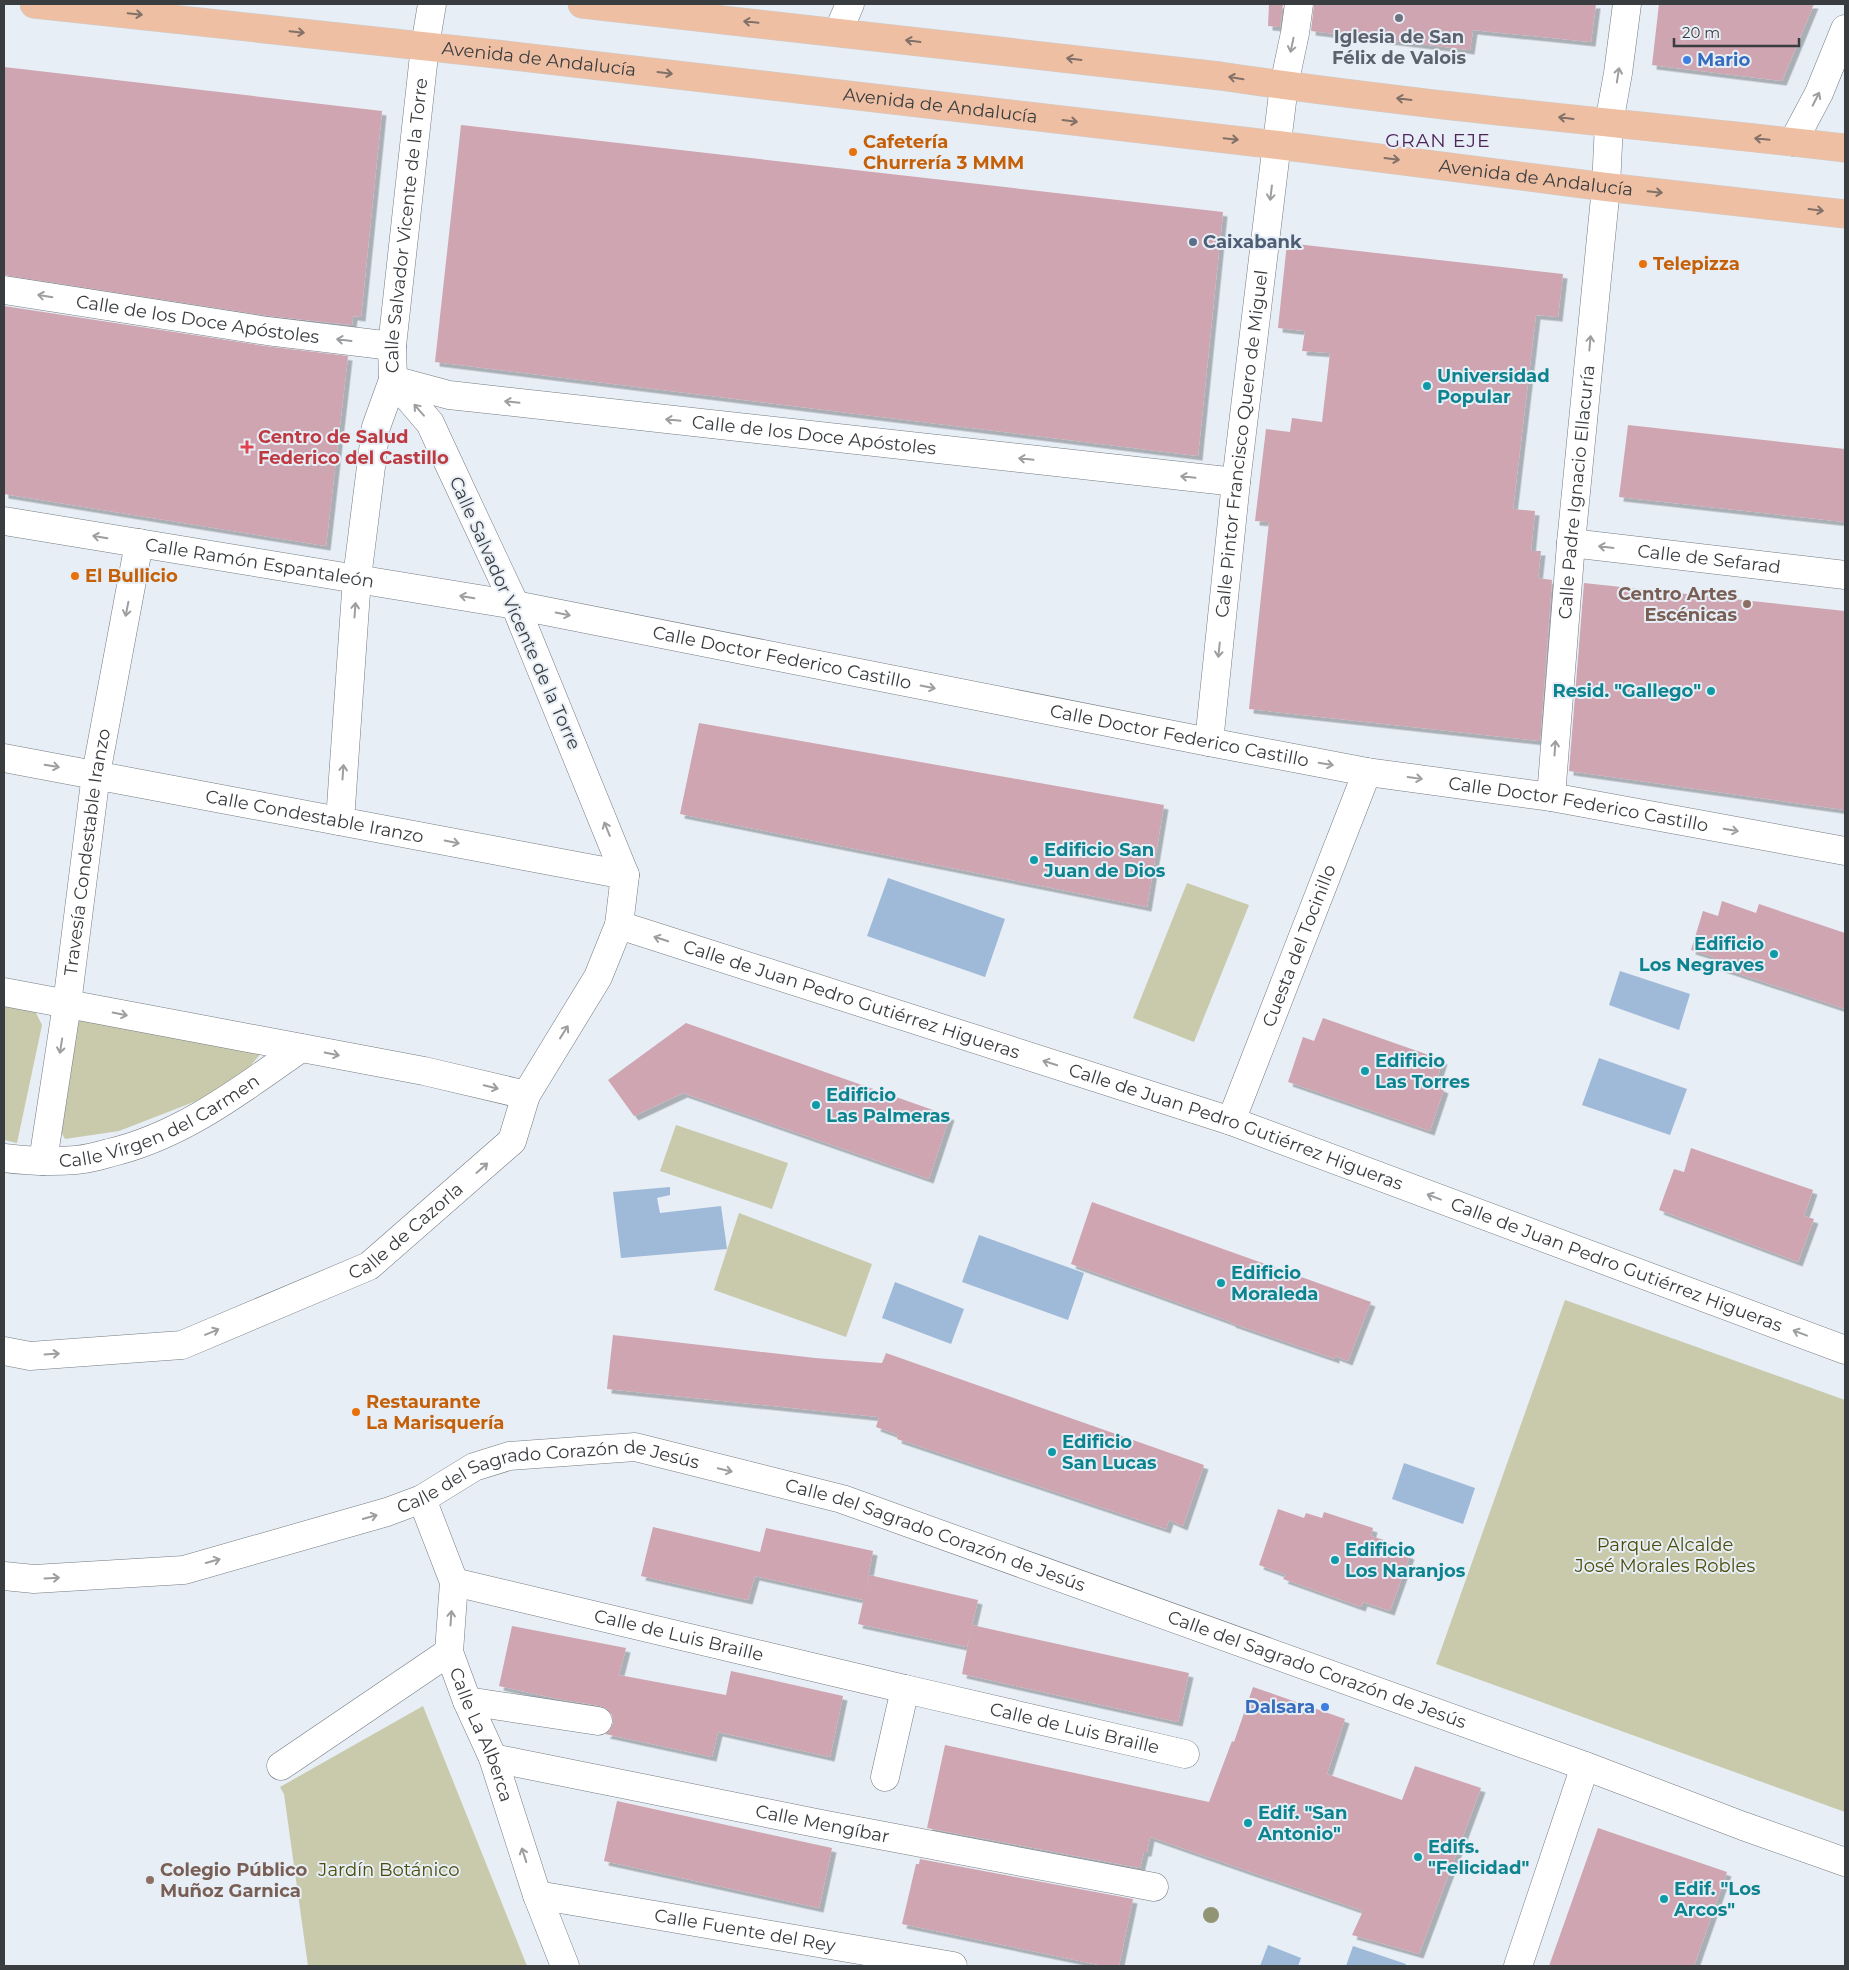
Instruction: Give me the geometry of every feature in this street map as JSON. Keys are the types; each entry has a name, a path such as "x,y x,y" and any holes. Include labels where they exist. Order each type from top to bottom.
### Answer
{"main road":[{"name":"Avenida de Andalucía","path":"34,4 425,46 1278,145 1606,187 1845,214"},
{"path":"582,4 1845,148"}],"street":[{"name":"Calle Salvador Vicente de la Torre","path":"432,4 425,46 392,346 393,380 430,422 515,605 626,874"},
{"path":"838,32 850,4"},
{"name":"Calle Pintor Francisco Quero de Miguel","path":"1209,742 1236,482 1284,85 1299,4"},
{"name":"Calle Padre Ignacio Ellacuría","path":"1552,797 1571,543 1606,187 1609,122 1618,73 1627,4"},
{"path":"1793,142 1819,93 1845,29"},
{"name":"Calle de los Doce Apóstoles","path":"4,290 267,331 392,346"},
{"path":"340,821 357,578 376,427 393,380"},
{"name":"Calle de los Doce Apóstoles","path":"393,380 449,395 1236,482"},
{"name":"Calle Ramón Espantaleón","path":"4,521 515,605"},
{"name":"Calle de Sefarad","path":"1571,543 1845,575"},
{"name":"Travesía Condestable Iranzo","path":"43,1161 67,1004 96,774 139,544"},
{"name":"Calle Doctor Federico Castillo","path":"515,605 1367,772 1552,797 1845,851"},
{"name":"Calle Condestable Iranzo","path":"4,758 626,874"},
{"name":"Cuesta del Tocinillo","path":"1231,1120 1367,772"},
{"name":"Calle de Cazorla","path":"4,1351 30,1356 182,1345 369,1266 512,1141 526,1095 598,978 619,925 626,874"},
{"name":"Calle de Juan Pedro Gutiérrez Higueras","path":"619,925 1231,1120 1845,1350"},
{"path":"4,992 424,1071 526,1095"},
{"name":"Calle Virgen del Carmen","path":"4,1158 43,1161 77,1160 136,1147 218,1107 301,1048"},
{"name":"Calle del Sagrado Corazón de Jesús","path":"4,1576 34,1579 184,1570 387,1512 422,1499 474,1468 509,1456 635,1447 842,1499 1586,1766 1743,1826 1845,1862"},
{"name":"Calle La Alberca","path":"422,1499 454,1582 449,1652 493,1758 537,1895 564,1966"},
{"name":"Calle de Luis Braille","path":"454,1582 1185,1754"},
{"path":"281,1766 449,1652"},
{"path":"885,1777 905,1689"},
{"path":"468,1701 598,1721"},
{"name":"Calle Mengíbar","path":"493,1758 821,1824 1154,1887"},
{"path":"1518,1966 1586,1766"},
{"name":"Calle Fuente del Rey","path":"537,1895 953,1966"}],"green space":[{"path":"1187,883 1249,905 1194,1042 1133,1018"},
{"path":"4,992 28,997 42,1025 17,1143 4,1140"},
{"path":"67,1004 261,1053 244,1074 204,1098 119,1131 65,1139 51,1114"},
{"path":"676,1125 788,1163 772,1209 660,1171"},
{"path":"739,1213 872,1264 846,1337 714,1290"},
{"name":"Parque Alcalde José Morales Robles","path":"1565,1300 1845,1400 1845,1812 1436,1664"},
{"name":"Jardín Botánico","path":"423,1706 527,1966 308,1966 284,1794 280,1787"}],"water":[{"path":"888,878 1005,919 985,977 867,936"},
{"path":"1620,971 1690,994 1679,1030 1609,1005"},
{"path":"1599,1058 1687,1089 1670,1135 1582,1105"},
{"path":"670,1187 670,1195 657,1198 660,1213 721,1206 727,1249 621,1258 613,1192"},
{"path":"979,1235 1084,1273 1068,1320 962,1282"},
{"path":"895,1282 964,1309 951,1344 882,1318"},
{"path":"1404,1463 1475,1488 1463,1524 1392,1499"},
{"path":"1268,1945 1301,1958 1298,1966 1260,1966"},
{"path":"1353,1946 1406,1964 1405,1966 1346,1966"}],"building":[{"path":"1269,4 1283,4 1280,27 1268,26"},
{"path":"1314,4 1596,4 1591,42 1473,30 1470,50 1311,31"},
{"path":"1659,4 1814,4 1782,81 1652,65"},
{"path":"4,67 382,111 361,317 353,316 352,325 269,316 4,275"},
{"path":"461,125 1223,212 1198,456 435,362"},
{"path":"1287,243 1563,274 1558,317 1536,315 1513,509 1535,511 1531,551 1541,551 1538,578 1552,580 1540,741 1249,709 1269,522 1255,521 1266,429 1290,432 1292,418 1322,422 1330,353 1302,351 1305,331 1278,328"},
{"path":"4,306 265,346 348,356 326,546 4,494"},
{"path":"1628,425 1845,449 1845,522 1619,497"},
{"name":"Resid. \"Gallego\"","path":"1584,583 1845,611 1845,810 1569,771"},
{"name":"Edificio San Juan de Dios","path":"699,723 1164,805 1147,907 680,814"},
{"name":"Edificio Los Negraves","path":"1722,901 1756,913 1759,904 1845,933 1845,1009 1712,965 1714,957 1691,950 1703,911 1718,916"},
{"name":"Edificio Las Torres","path":"1323,1018 1443,1060 1435,1085 1444,1089 1430,1131 1288,1082 1303,1037 1314,1041"},
{"name":"Edificio Las Palmeras","path":"686,1023 950,1116 929,1179 683,1093 634,1116 608,1080"},
{"path":"1691,1148 1813,1190 1804,1216 1814,1219 1798,1262 1659,1210 1674,1169 1684,1172"},
{"name":"Edificio Moraleda","path":"1092,1202 1371,1302 1348,1361 1335,1356 1335,1359 1231,1323 1071,1264"},
{"name":"Edificio San Lucas","path":"613,1335 815,1358 882,1363 886,1353 1204,1465 1183,1526 1169,1520 1166,1529 897,1439 898,1435 876,1427 879,1417 607,1389"},
{"name":"Edificio Los Naranjos","path":"1278,1509 1304,1518 1306,1513 1322,1518 1324,1512 1373,1528 1371,1536 1387,1541 1385,1546 1410,1555 1390,1611 1363,1602 1361,1607 1283,1579 1286,1575 1259,1565"},
{"path":"653,1527 760,1552 766,1528 873,1551 864,1600 755,1576 748,1600 641,1576"},
{"path":"869,1575 978,1600 967,1647 858,1624"},
{"path":"972,1625 1189,1673 1178,1722 962,1674"},
{"path":"512,1626 626,1648 619,1675 726,1695 731,1671 843,1696 830,1757 718,1732 712,1757 605,1734 610,1730 613,1723 612,1715 607,1709 499,1686"},
{"path":"1253,1687 1345,1719 1327,1774 1402,1800 1415,1766 1481,1788 1419,1954 1352,1935 1363,1911 1150,1837 1147,1852 1144,1852 1140,1868 927,1828 945,1745 1209,1802 1232,1741 1234,1742"},
{"path":"617,1801 832,1848 819,1908 604,1861"},
{"name":"Edif. \"Los Arcos\"","path":"1598,1828 1727,1872 1694,1966 1549,1966"},
{"path":"920,1859 1133,1899 1119,1966 1104,1966 902,1924 916,1864 919,1864"}],"place":[{"name":"Iglesia de San Félix de Valois","path":"1399,18"},
{"name":"Mario","path":"1687,60"},
{"name":"Cafetería Churrería 3 MMM","path":"853,152"},
{"name":"Caixabank","path":"1193,242"},
{"name":"Telepizza","path":"1643,264"},
{"name":"Universidad Popular","path":"1427,386"},
{"name":"Centro de Salud Federico del Castillo","path":"247,447"},
{"name":"El Bullicio","path":"75,576"},
{"name":"Centro Artes Escénicas","path":"1747,604"},
{"name":"Resid. \"Gallego\"","path":"1711,691"},
{"name":"Edificio San Juan de Dios","path":"1034,860"},
{"name":"Edificio Los Negraves","path":"1774,954"},
{"name":"Edificio Las Torres","path":"1365,1071"},
{"name":"Edificio Las Palmeras","path":"816,1105"},
{"name":"Edificio Moraleda","path":"1221,1283"},
{"name":"Restaurante La Marisquería","path":"356,1412"},
{"name":"Edificio San Lucas","path":"1052,1452"},
{"name":"Edificio Los Naranjos","path":"1335,1560"},
{"name":"Dalsara","path":"1325,1707"},
{"name":"Edif. \"San Antonio\"","path":"1248,1823"},
{"name":"Edifs. \"Felicidad\"","path":"1418,1857"},
{"name":"Colegio Público Muñoz Garnica","path":"150,1880"},
{"name":"Edif. \"Los Arcos\"","path":"1664,1899"}],"district":[{"name":"GRAN EJE","path":"1438,140"}]}
